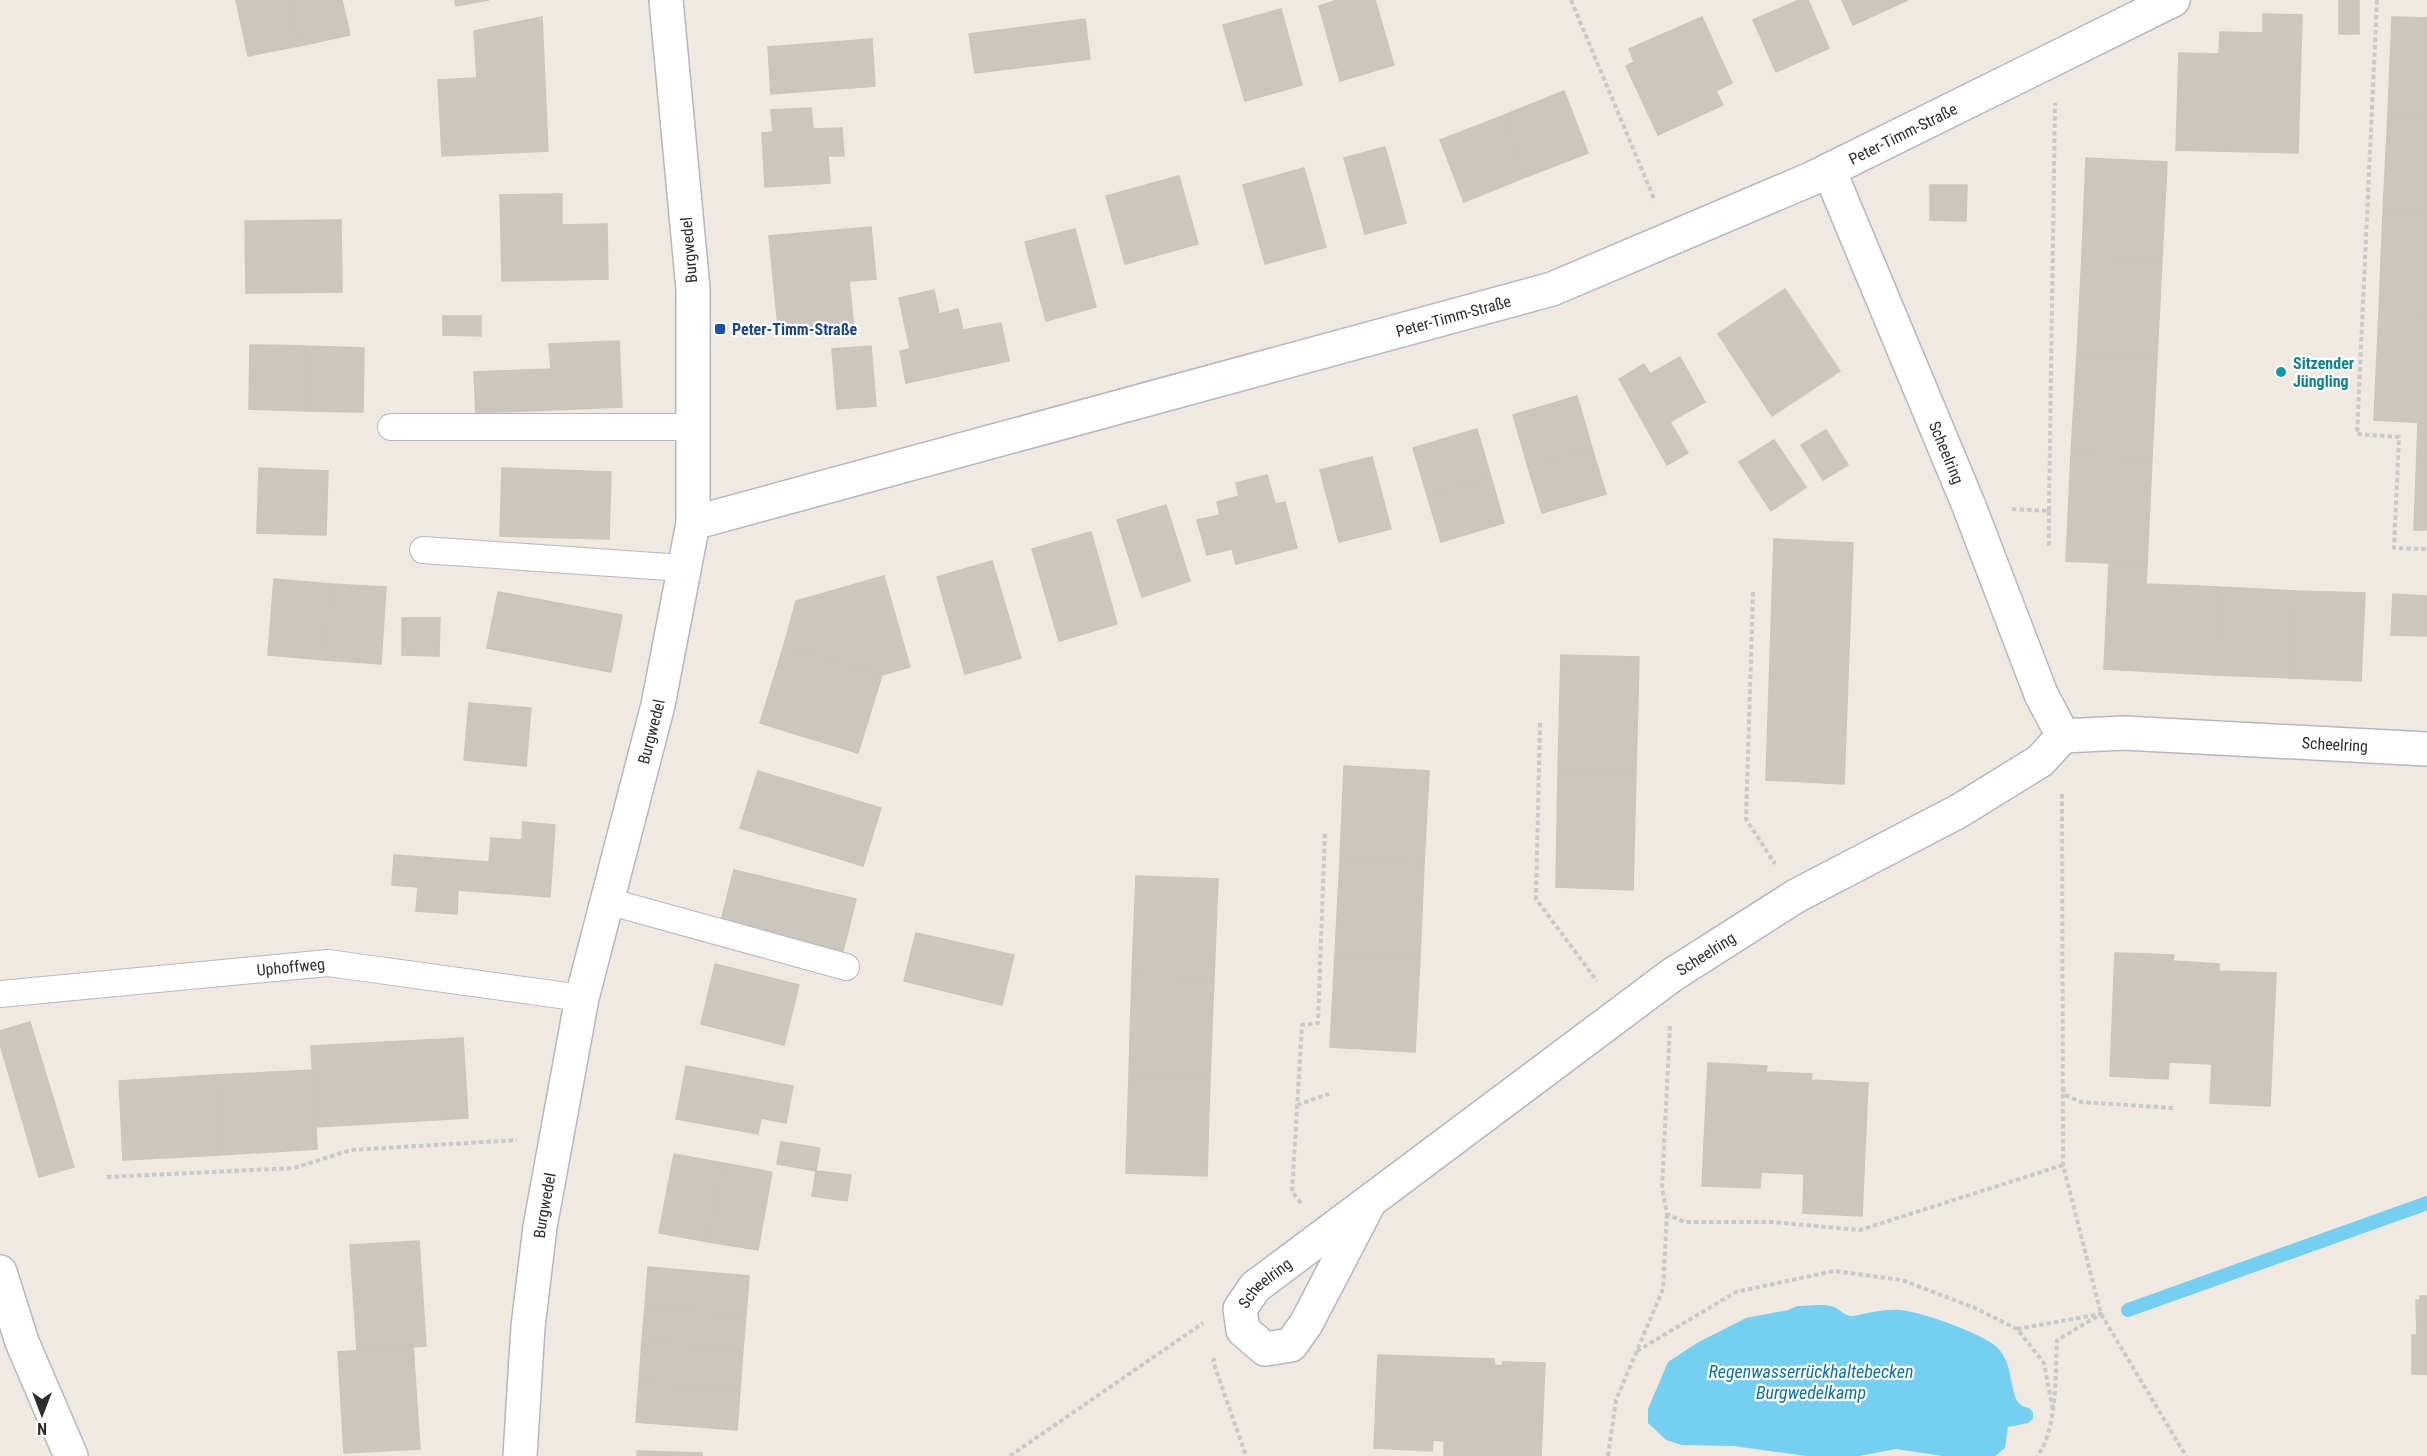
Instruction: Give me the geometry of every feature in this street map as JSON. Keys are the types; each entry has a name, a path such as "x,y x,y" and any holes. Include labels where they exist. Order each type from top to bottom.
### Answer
{"street":[{"name":"Burgwedel","path":"520,1456 528,1327 540,1227 582,998 658,705 682,568 693,523 693,290 666,0"},
{"name":"Peter-Timm-Straße","path":"693,523 1552,289 1829,171 2172,0"},
{"name":"Scheelring","path":"1829,171 1969,506 2041,694 2063,736"},
{"name":"Scheelring","path":"1368,1205 1306,1324 1291,1345 1265,1349 1243,1330 1240,1309 1255,1287 1368,1205 1672,975 1796,896 1959,811 2040,761 2063,736 2124,733 2427,749"},
{"path":"0,1272 22,1342 71,1456"}],"lane":[{"path":"391,427 693,427"},
{"path":"423,550 682,568"},
{"path":"607,901 846,967"},
{"name":"Uphoffweg","path":"0,994 328,963 582,998"}],"path":[{"path":"1571,0 1653,197 1675,238"},
{"path":"2377,0 2356,434 2399,437 2394,548 2427,549"},
{"path":"2049,548 2055,57"},
{"path":"1969,506 2049,511"},
{"path":"1753,592 1746,819 1796,896"},
{"path":"1540,723 1536,898 1621,1013"},
{"path":"2063,736 2061,1079 2063,1165 2101,1314 2186,1456"},
{"path":"1325,831 1318,1023 1302,1025 1292,1192 1327,1234"},
{"path":"1608,1456 1616,1400 1663,1289 1667,1214 1662,1188 1672,975"},
{"path":"2061,1079 2065,1095 2081,1102 2173,1108"},
{"path":"1297,1105 1329,1094"},
{"path":"107,1177 294,1168 351,1150 557,1137"},
{"path":"1667,1214 1684,1222 1772,1222 1860,1230 2063,1165"},
{"path":"1636,1351 1736,1292 1834,1271 1902,1280 1975,1308 2017,1329 2044,1364 2053,1411"},
{"path":"2017,1329 2101,1314"},
{"path":"2037,1456 2042,1450 2053,1411 2057,1340 2101,1314"},
{"path":"1010,1456 1206,1320"},
{"path":"1243,1330 1213,1361 1246,1456"}],"water":[{"name":"Regenwasserrückhaltebecken Burgwedelkamp","path":"1797,1306 1830,1306 1851,1316 1888,1310 1909,1311 1946,1322 1982,1337 2000,1350 2006,1359 2016,1399 2033,1412 2033,1419 2028,1423 2008,1427 2005,1448 1995,1456 1943,1456 1896,1449 1859,1456 1806,1456 1734,1446 1682,1445 1666,1440 1648,1423 1648,1409 1668,1362 1697,1343 1746,1318 1788,1310"}],"building":[{"path":"236,0 289,0 299,46 248,56"},
{"path":"289,0 342,0 350,35 299,46"},
{"path":"455,0 489,0 456,6"},
{"path":"1338,0 1375,0 1394,65 1340,81 1319,6"},
{"path":"1799,0 1808,0 1829,48 1776,72 1753,20"},
{"path":"1842,0 1908,0 1853,25"},
{"path":"2339,0 2359,0 2359,34 2339,34"},
{"path":"1281,9 1302,85 1245,101 1223,25"},
{"path":"2263,14 2302,15 2298,153 2176,150 2179,53 2219,54 2220,32 2263,33"},
{"path":"542,17 548,151 442,156 438,80 477,78 474,31"},
{"path":"1702,17 1732,83 1716,91 1723,105 1658,135 1626,66 1634,62 1629,49"},
{"path":"2392,17 2427,18 2427,116 2388,114"},
{"path":"1085,19 1090,59 975,73 969,34"},
{"path":"872,39 875,86 771,94 768,47"},
{"path":"1564,91 1588,153 1526,177 1502,116"},
{"path":"811,108 813,129 842,128 844,156 828,156 830,183 765,187 762,133 773,132 771,110"},
{"path":"2388,114 2427,116 2427,215 2383,213"},
{"path":"1502,116 1526,177 1464,202 1440,140"},
{"path":"1385,147 1406,223 1365,234 1344,158"},
{"path":"2086,158 2167,162 2162,260 2082,255"},
{"path":"1304,168 1326,247 1265,264 1243,185"},
{"path":"1179,176 1198,244 1125,264 1106,196"},
{"path":"1930,185 1967,185 1966,221 1930,220"},
{"path":"562,194 562,225 607,224 608,279 502,281 500,195"},
{"path":"2383,213 2427,215 2427,313 2379,311"},
{"path":"341,220 342,292 246,293 245,221"},
{"path":"871,227 876,279 849,281 854,329 779,336 769,236"},
{"path":"1075,229 1096,307 1046,321 1025,242"},
{"path":"2082,255 2162,260 2157,358 2077,354"},
{"path":"1785,289 1840,371 1772,416 1718,334"},
{"path":"934,290 939,314 958,309 963,330 1001,323 1009,361 906,383 900,351 910,349 899,298"},
{"path":"2379,311 2427,313 2427,423 2374,420"},
{"path":"443,316 481,316 481,336 443,335"},
{"path":"619,341 622,407 476,413 474,372 551,369 549,344"},
{"path":"250,345 307,346 306,411 249,409"},
{"path":"307,346 364,348 363,412 306,411"},
{"path":"871,346 876,406 837,409 832,349"},
{"path":"2077,354 2157,358 2152,458 2071,454"},
{"path":"1680,357 1705,402 1670,422 1688,453 1667,465 1619,379 1644,364 1650,374"},
{"path":"1577,396 1592,448 1528,467 1513,415"},
{"path":"2418,423 2427,423 2427,530 2414,530"},
{"path":"1477,429 1491,477 1427,495 1413,448"},
{"path":"1826,430 1848,465 1823,480 1801,445"},
{"path":"1774,440 1806,487 1771,511 1739,462"},
{"path":"1592,448 1606,494 1542,513 1528,467"},
{"path":"2071,454 2152,458 2147,565 2066,561"},
{"path":"1372,457 1391,529 1339,542 1320,470"},
{"path":"259,468 328,471 326,535 257,533"},
{"path":"502,468 611,472 609,539 500,536"},
{"path":"1267,475 1275,504 1285,502 1297,548 1236,564 1232,549 1207,555 1197,520 1220,515 1217,502 1239,496 1236,483"},
{"path":"1491,477 1504,523 1441,542 1427,495"},
{"path":"1166,505 1190,581 1142,597 1117,520"},
{"path":"1091,532 1117,624 1059,641 1032,549"},
{"path":"1774,539 1853,543 1844,784 1766,780"},
{"path":"992,561 1021,658 965,674 937,577"},
{"path":"2109,563 2147,565 2146,584 2219,587 2215,675 2104,669"},
{"path":"884,576 910,667 882,675 784,645 796,601"},
{"path":"274,579 330,584 325,660 268,655"},
{"path":"330,584 386,587 381,664 325,660"},
{"path":"2219,587 2296,591 2292,678 2215,675"},
{"path":"2296,591 2365,593 2361,681 2292,678"},
{"path":"498,592 622,615 611,672 487,648"},
{"path":"2393,594 2427,596 2427,636 2391,635"},
{"path":"402,618 440,618 439,656 402,655"},
{"path":"784,645 882,675 858,753 760,723"},
{"path":"1561,655 1639,657 1636,773 1558,771"},
{"path":"469,703 531,708 526,766 464,760"},
{"path":"1344,766 1429,771 1424,864 1340,860"},
{"path":"758,771 881,808 863,866 740,828"},
{"path":"1558,771 1636,773 1633,890 1556,887"},
{"path":"523,822 555,825 550,897 458,890 457,914 416,911 418,887 392,885 394,855 489,862 491,838 522,840"},
{"path":"1340,860 1424,864 1420,958 1335,954"},
{"path":"734,870 856,899 843,951 721,921"},
{"path":"1136,876 1218,879 1214,978 1132,975"},
{"path":"916,933 1014,955 1002,1005 904,981"},
{"path":"2115,953 2174,955 2173,961 2219,964 2219,971 2276,973 2270,1106 2210,1103 2212,1064 2169,1062 2168,1079 2110,1076"},
{"path":"1335,954 1420,958 1415,1052 1330,1047"},
{"path":"715,964 799,985 784,1045 701,1024"},
{"path":"1132,975 1214,978 1210,1077 1129,1074"},
{"path":"30,1022 74,1167 39,1177 0,1044 0,1031"},
{"path":"463,1038 468,1118 316,1127 311,1046"},
{"path":"1708,1063 1767,1066 1766,1072 1812,1074 1811,1080 1868,1083 1862,1216 1803,1213 1804,1174 1761,1172 1760,1188 1702,1186"},
{"path":"686,1066 793,1086 786,1123 761,1118 758,1134 676,1119"},
{"path":"313,1070 317,1149 220,1155 216,1075"},
{"path":"1129,1074 1210,1077 1207,1176 1126,1173"},
{"path":"216,1075 220,1155 123,1160 119,1081"},
{"path":"781,1142 820,1148 816,1171 777,1164"},
{"path":"674,1154 723,1163 708,1242 659,1233"},
{"path":"723,1163 772,1172 758,1250 708,1242"},
{"path":"816,1171 851,1175 847,1201 812,1196"},
{"path":"419,1241 426,1346 357,1350 350,1245"},
{"path":"648,1267 749,1276 746,1315 645,1307"},
{"path":"2420,1296 2427,1296 2427,1374 2412,1374 2412,1335 2417,1335 2416,1300 2420,1300"},
{"path":"645,1307 746,1315 743,1349 642,1341"},
{"path":"642,1341 743,1349 740,1390 639,1382"},
{"path":"413,1346 420,1449 344,1453 338,1352"},
{"path":"1378,1355 1494,1359 1494,1365 1502,1366 1503,1362 1545,1363 1541,1456 1444,1456 1444,1441 1433,1440 1432,1451 1374,1448"},
{"path":"639,1382 740,1390 737,1430 636,1422"},
{"path":"637,1451 702,1453 702,1456 637,1456"}],"waterway":[{"path":"2128,1310 2427,1203"}],"place":[{"name":"Peter-Timm-Straße","path":"720,329"},
{"name":"Sitzender Jüngling","path":"2281,372"}]}
